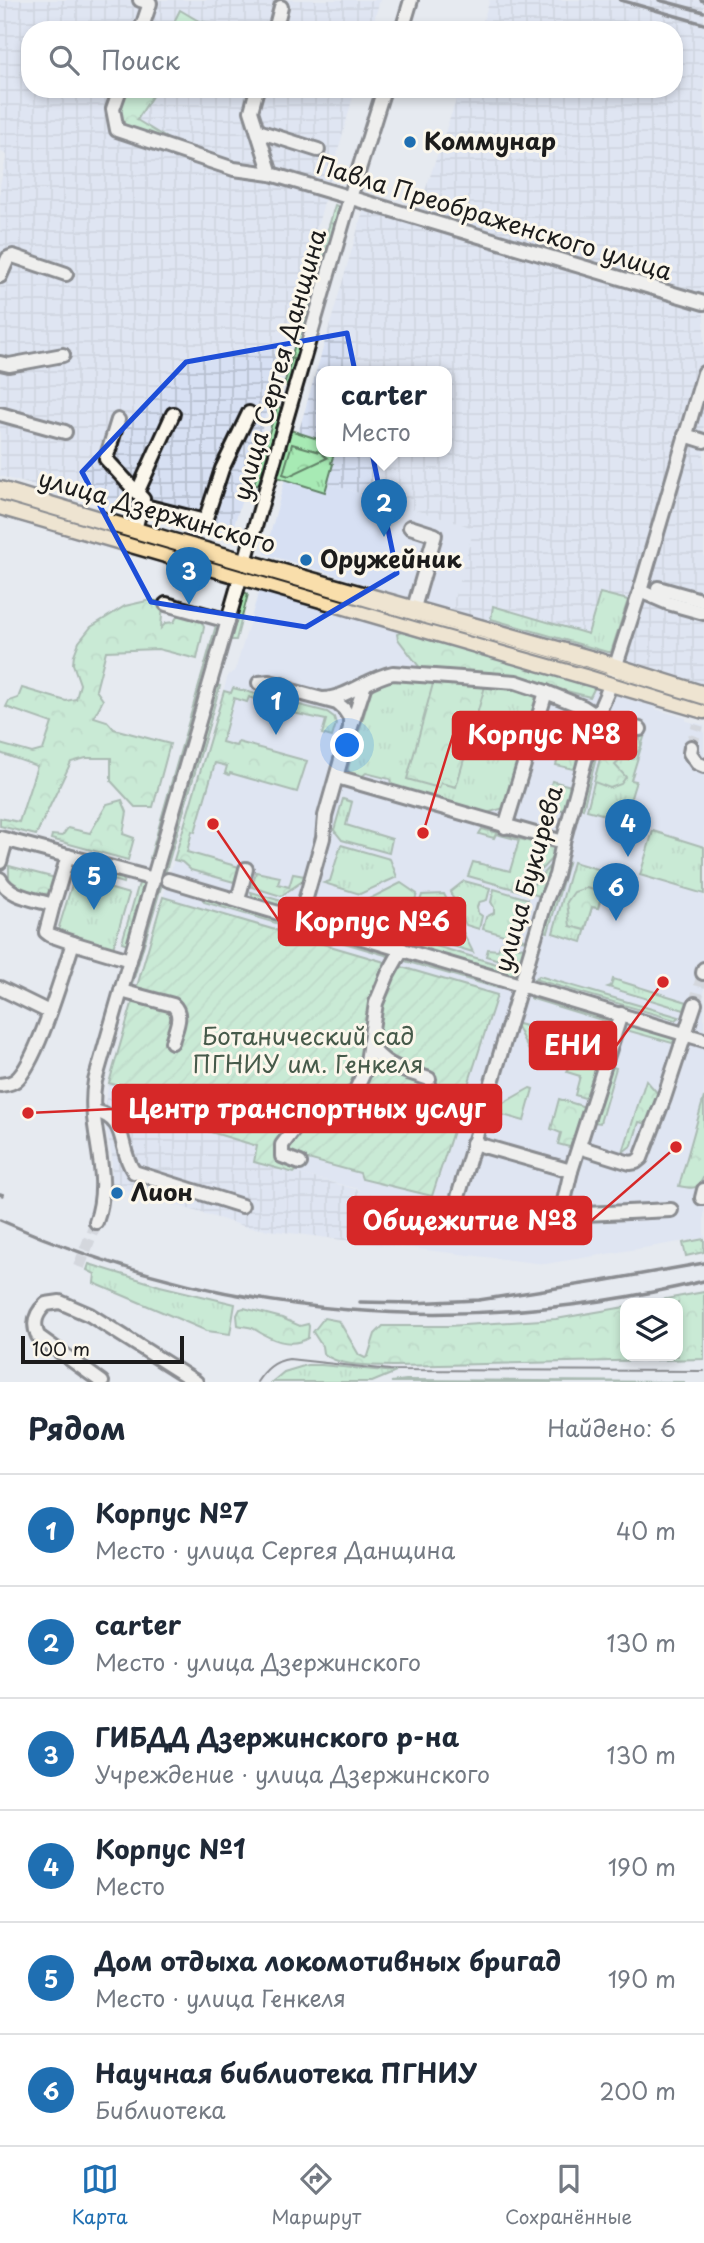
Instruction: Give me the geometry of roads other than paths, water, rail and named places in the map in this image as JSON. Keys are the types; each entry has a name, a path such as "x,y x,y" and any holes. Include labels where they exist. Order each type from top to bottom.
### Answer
{"main road":[{"name":"улица Дзержинского","path":"0,490 135,530 243,569"},
{"name":"улица Дзержинского","path":"0,506 243,569 411,618 704,710"},
{"name":"улица Дзержинского","path":"611,681 704,695"}],"street":[{"path":"405,21 411,0"},
{"path":"143,21 149,1"},
{"path":"277,21 281,7"},
{"name":"Павла Преображенского улица","path":"117,98 113,109 117,130 234,169 271,174 704,303"},
{"path":"255,98 251,111 271,174"},
{"name":"улица Сергея Данщина","path":"96,1222 102,1203 103,1177 93,1092 95,1081 381,98"},
{"path":"258,131 318,150"},
{"path":"0,276 8,258 13,256 66,274"},
{"path":"0,363 9,365 63,355"},
{"name":"улица Букирева","path":"458,1197 546,900 556,875 597,716 640,591 704,373"},
{"path":"118,420 106,459 139,499 205,521 222,469 248,413"},
{"path":"135,530 139,499 173,414"},
{"path":"0,415 65,432"},
{"path":"685,435 704,441"},
{"path":"410,527 435,535 411,618"},
{"path":"658,587 704,601"},
{"path":"640,591 668,603 704,613"},
{"path":"166,604 228,621"},
{"path":"323,699 335,698 373,678 393,673 516,681 597,716 640,729"},
{"path":"260,679 337,703 350,718 351,728"},
{"path":"300,919 323,838 325,816 365,684"},
{"path":"505,827 546,692"},
{"path":"691,747 690,753 704,766"},
{"path":"337,777 563,842"},
{"path":"0,862 3,839 155,879"},
{"path":"68,856 46,932 130,960"},
{"path":"238,900 246,869"},
{"path":"0,878 12,892 53,905"},
{"path":"168,880 704,1040"},
{"path":"0,1085 14,1082 19,1076 41,1035 73,943"},
{"path":"300,1163 282,1156 281,1151 287,1138 308,1115 355,1092 366,1068 376,1003 402,949"},
{"path":"0,988 49,1012"},
{"path":"121,990 173,1005 178,1009 172,1042"},
{"path":"579,1147 630,1163 639,1160 664,1098 695,1004"},
{"path":"621,1014 564,1201 574,1212 585,1214 671,1210"},
{"path":"369,1044 378,1057 391,1066 429,1079"},
{"path":"366,1068 378,1070 391,1066"},
{"path":"95,1111 103,1113 116,1123 134,1172 242,1206"},
{"path":"473,1143 571,1171"},
{"path":"102,1382 38,1336 35,1323 40,1310 46,1304 57,1301 81,1310 197,1382"}],"tunnel":[{"path":"691,747 698,725"},
{"path":"695,1004 703,973"},
{"path":"79,1267 96,1222"}],"tram line":[{"path":"0,500 704,705"},
{"path":"257,1382 270,1367 289,1359 390,1370 704,1371"}],"railway":[{"path":"620,0 704,24"},
{"path":"659,0 704,12"},
{"path":"0,1220 85,1254 171,1280 259,1299 347,1310 436,1313 525,1310 614,1299 704,1281"},
{"path":"360,1302 479,1300 704,1263"}],"place":[{"name":"Коммунар","path":"410,142"},
{"name":"carter","path":"384,537"},
{"name":"Оружейник","path":"306,560"},
{"name":"ГИБДД Дзержинского р-на","path":"189,605"},
{"name":"Корпус №7","path":"276,735"},
{"name":"Корпус №6","path":"213,824"},
{"name":"Корпус №8","path":"423,833"},
{"name":"Корпус №1","path":"628,857"},
{"name":"Дом отдыха локомотивных бригад","path":"94,910"},
{"name":"Научная библиотека ПГНИУ","path":"616,921"},
{"name":"ЕНИ","path":"663,982"},
{"name":"Центр транспортных услуг","path":"28,1113"},
{"name":"Общежитие №8","path":"676,1147"},
{"name":"Лион","path":"117,1193"}],"park label":[{"name":"Ботанический сад ПГНИУ им. Генкеля","path":"308,1051"}]}
